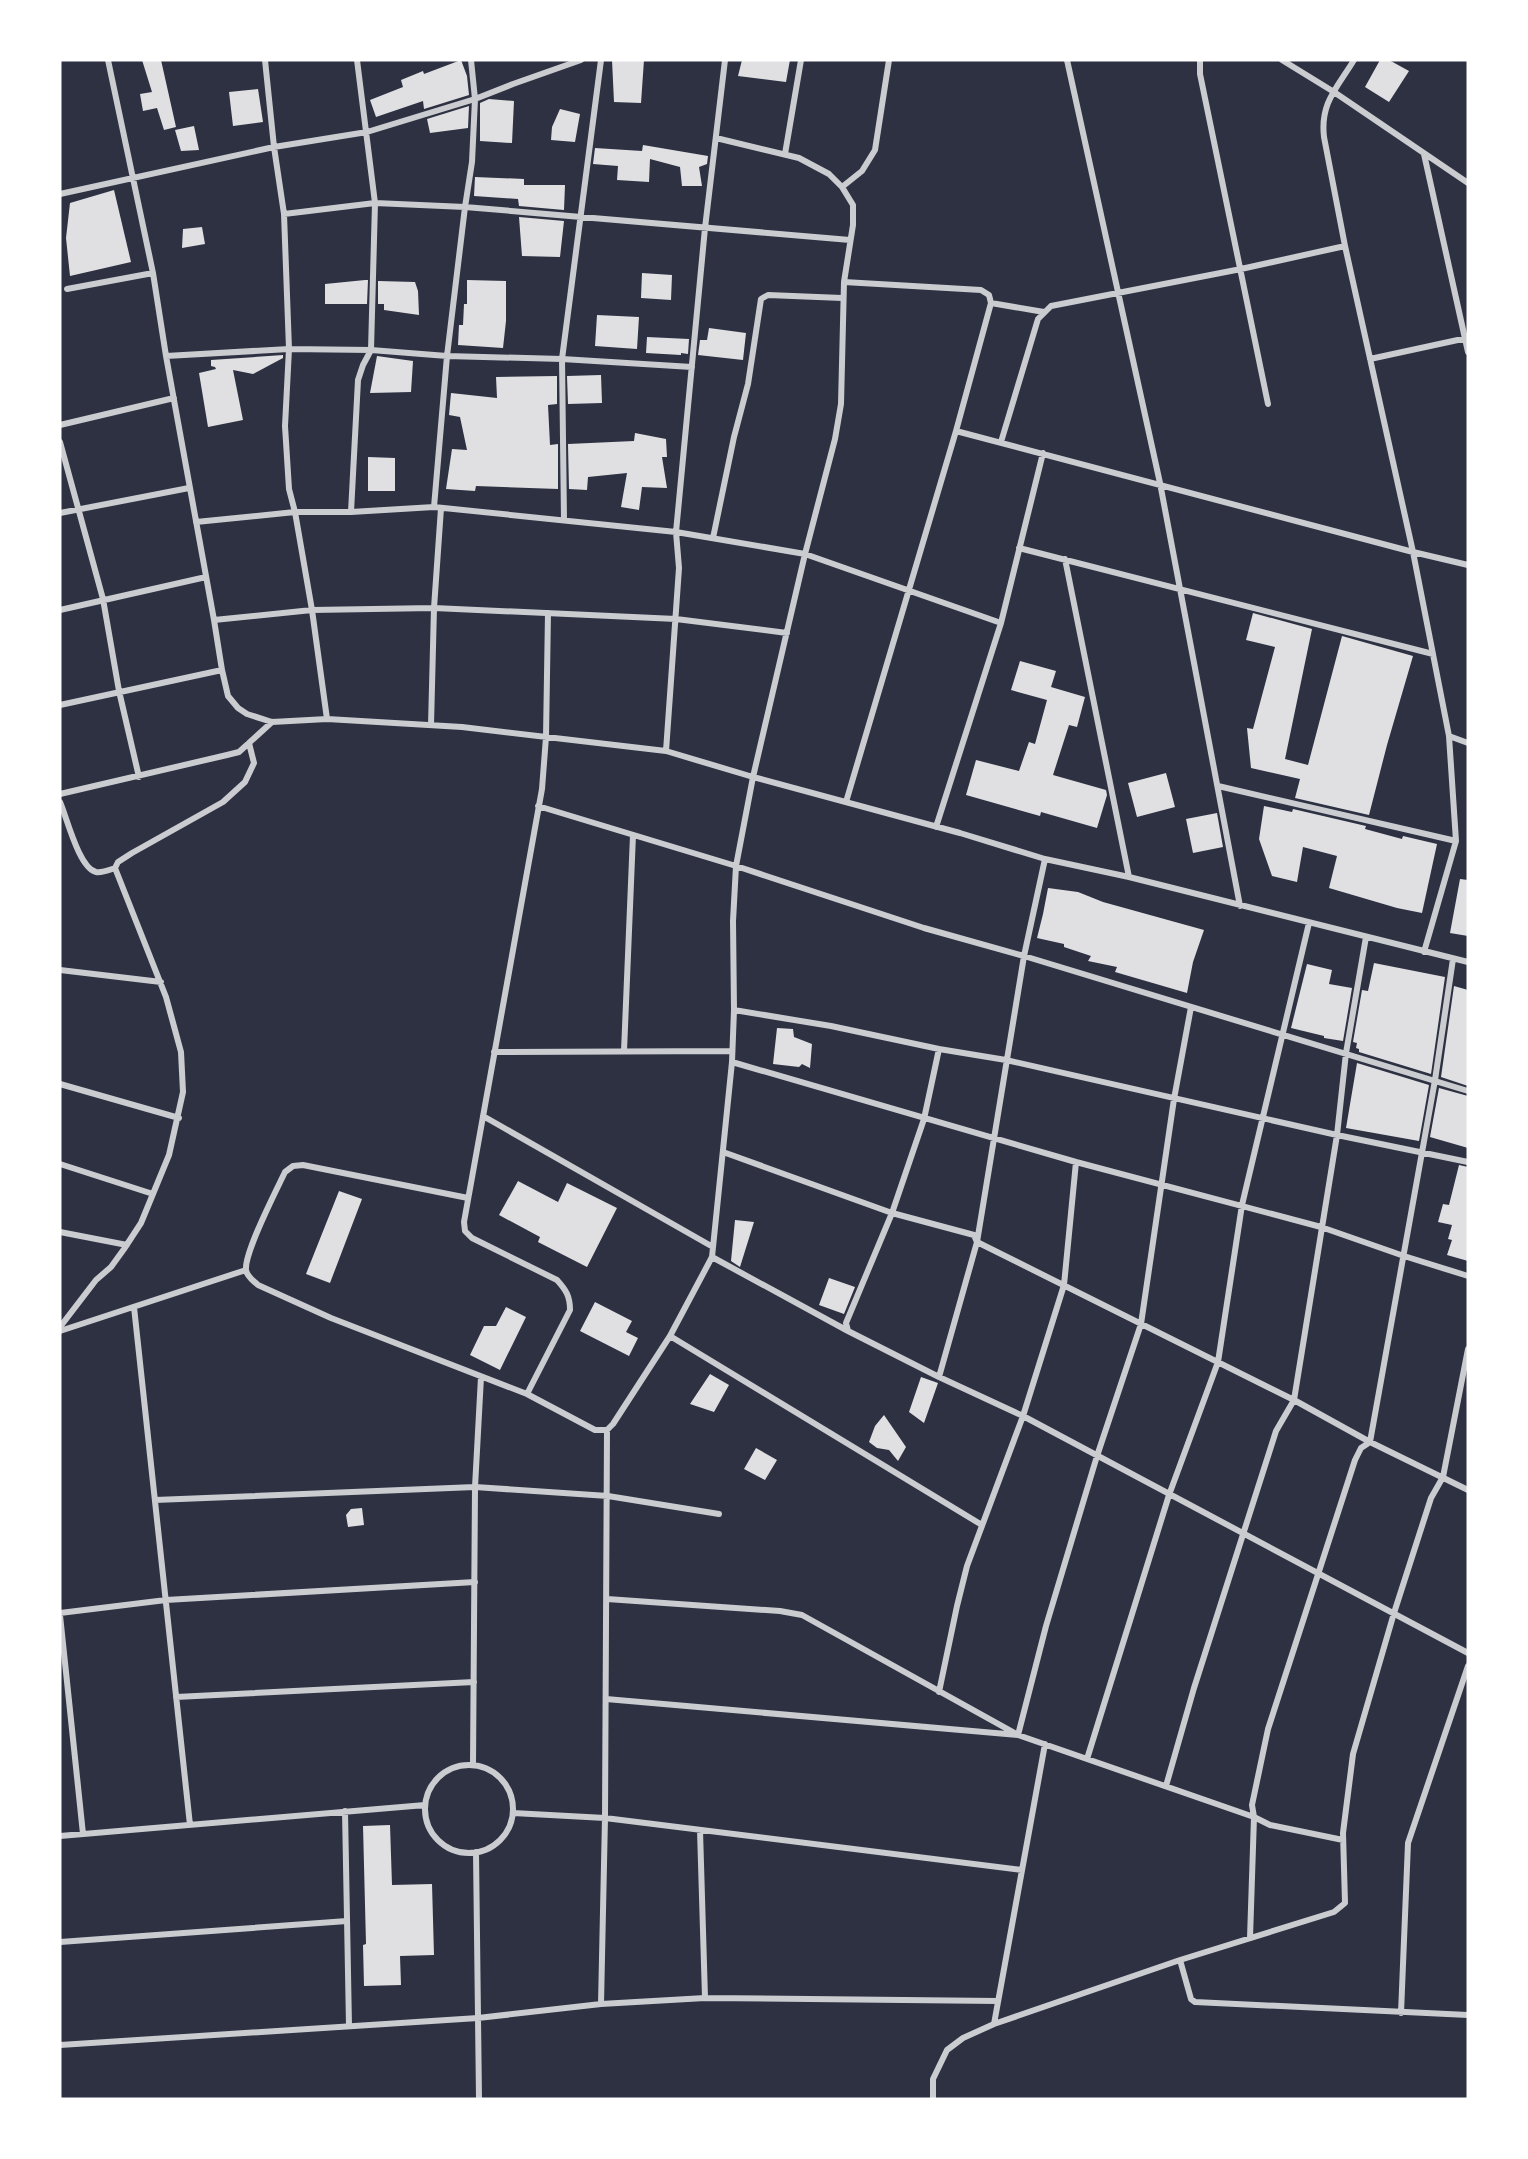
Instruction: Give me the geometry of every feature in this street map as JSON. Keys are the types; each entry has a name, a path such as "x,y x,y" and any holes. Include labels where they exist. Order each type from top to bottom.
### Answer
{"street":[{"path":"108,60 153,273 165,356 222,670 228,696 238,708 247,714 272,722 327,719 431,726 666,751 1045,859 1129,877 1468,963"},
{"path":"265,60 284,214 289,349 285,426 288,489 296,512 327,719"},
{"path":"351,512 358,380 371,350 375,204 357,60"},
{"path":"431,726 438,507 447,356 472,162 475,99 471,60"},
{"path":"60,194 274,147 367,132 475,99 581,60"},
{"path":"564,520 562,359 601,60"},
{"path":"666,751 679,568 676,531 705,228 725,60"},
{"path":"785,154 801,60"},
{"path":"842,186 862,171 874,150 889,60"},
{"path":"1067,60 1160,483 1240,906"},
{"path":"1200,60 1200,74 1268,404"},
{"path":"1282,60 1334,92 1468,183"},
{"path":"1354,60 1325,108 1322,123 1345,246 1413,552 1449,736 1456,841 1424,952"},
{"path":"601,2004 605,1818 607,1430 670,1336 712,1257 732,1062 733,921 736,866 753,777 805,554 835,440 841,405 842,298 853,225 853,206 842,186 829,174 799,158 716,138"},
{"path":"1424,153 1467,338 1468,352"},
{"path":"284,214 375,204 465,207 850,240"},
{"path":"1001,442 1038,320 1051,306 1345,246"},
{"path":"67,289 153,273"},
{"path":"844,282 981,290 989,295 991,303 956,431 846,802"},
{"path":"714,538 729,459 748,384 761,298 768,295 842,298"},
{"path":"991,303 1044,312"},
{"path":"1370,359 1467,338"},
{"path":"165,356 289,349 371,350 692,368"},
{"path":"60,425 174,398"},
{"path":"956,431 1160,483 1413,552 1468,564"},
{"path":"60,441 103,599 119,691 139,777"},
{"path":"936,827 1001,623 1043,453"},
{"path":"60,513 189,488"},
{"path":"196,522 296,512 351,512 438,507 676,531 805,554 1001,623"},
{"path":"1019,548 1433,654"},
{"path":"1065,560 1129,877"},
{"path":"60,610 206,577"},
{"path":"214,620 312,610 434,608 676,619 787,633"},
{"path":"527,1394 570,1310 570,1299 566,1289 557,1280 467,1234 464,1222 538,806 546,737 548,613"},
{"path":"60,705 222,670"},
{"path":"60,794 239,752 272,722"},
{"path":"1449,736 1468,743"},
{"path":"60,1329 96,1280 111,1267 141,1223 169,1155 179,1119 183,1092 181,1052 161,982 115,868 118,862 132,853 223,802 245,782 254,763 249,743"},
{"path":"1218,786 1456,841"},
{"path":"60,802 81,859 95,872 115,868"},
{"path":"538,806 736,866 924,928 1191,1006 1468,1091"},
{"path":"624,1051 633,835"},
{"path":"939,1377 977,1242 1024,956 1045,859"},
{"path":"1087,1759 1169,1495 1218,1362 1242,1205 1309,923"},
{"path":"1166,1786 1194,1688 1276,1431 1293,1400 1337,1135 1346,1053 1366,937"},
{"path":"1250,1938 1254,1816 1252,1805 1268,1729 1355,1460 1361,1448 1370,1442 1436,1080 1453,959"},
{"path":"60,970 161,982"},
{"path":"1018,1735 1046,1626 1097,1456 1141,1324 1174,1098 1191,1006"},
{"path":"734,1010 831,1026 939,1049 1006,1060 1337,1135 1468,1162"},
{"path":"848,1331 846,1323 891,1213 924,1119 939,1049"},
{"path":"494,1052 732,1050"},
{"path":"732,1062 1076,1162 1321,1227 1468,1276"},
{"path":"60,1084 179,1119"},
{"path":"483,1116 713,1247"},
{"path":"723,1152 891,1213 974,1235 977,1242 1468,1490"},
{"path":"939,1692 967,1566 1023,1416 1064,1285 1076,1162"},
{"path":"60,1164 153,1194"},
{"path":"468,1198 303,1165 293,1166 285,1172 251,1246 246,1270 250,1278 258,1285 331,1318 527,1394 595,1430 607,1430"},
{"path":"60,1232 127,1245"},
{"path":"712,1257 848,1331 1023,1416 1468,1653"},
{"path":"60,1329 246,1270"},
{"path":"134,1307 190,1825"},
{"path":"670,1336 982,1525"},
{"path":"933,2099 933,2079 947,2050 963,2037 994,2024 1180,1960 1342,1908 1345,1903 1343,1840 1353,1754 1394,1613 1431,1498 1443,1477 1468,1349"},
{"path":"473,1765 475,1487 481,1377"},
{"path":"155,1500 475,1487 608,1496 719,1514"},
{"path":"83,1834 63,1671 60,1614 166,1600 475,1582"},
{"path":"607,1599 780,1611 802,1615 1018,1735 1254,1816 1270,1825 1343,1840"},
{"path":"1401,2013 1408,1843 1468,1666"},
{"path":"176,1698 474,1682"},
{"path":"606,1700 1018,1735"},
{"path":"994,2024 1045,1744"},
{"path":"473,1765 494,1773 503,1781 509,1791 513,1813 505,1835 487,1849 464,1853 453,1850 435,1837 428,1827 425,1805 433,1784 441,1775 450,1769 473,1765"},
{"path":"60,1836 425,1805"},
{"path":"345,1812 349,2026"},
{"path":"513,1813 605,1818 1022,1870"},
{"path":"700,1830 705,1998"},
{"path":"476,1852 479,2099"},
{"path":"60,1942 347,1921"},
{"path":"1180,1960 1191,1999 1195,2002 1468,2015"},
{"path":"60,2045 478,2018 601,2004 705,1998 998,2001"}],"building":[{"path":"142,60 161,60 176,127 164,130 157,108 143,111 140,94 152,92"},
{"path":"461,60 467,76 469,95 424,109 423,101 376,117 370,100 403,87 401,80"},
{"path":"612,60 644,60 641,103 614,102"},
{"path":"742,60 790,60 786,82 738,76"},
{"path":"1380,60 1389,60 1409,71 1389,102 1365,87"},
{"path":"258,89 263,122 233,126 229,92"},
{"path":"489,99 514,101 512,143 480,141 480,103"},
{"path":"469,106 468,128 430,133 427,119"},
{"path":"560,109 580,114 575,142 551,140 552,127"},
{"path":"194,126 199,150 181,151 175,130"},
{"path":"643,145 708,156 707,164 699,167 702,186 682,186 680,167 650,159 649,182 617,180 618,166 593,164 595,148 642,151"},
{"path":"475,177 524,179 524,185 565,185 564,210 519,206 518,199 474,196"},
{"path":"114,190 131,262 70,276 66,238 70,203"},
{"path":"519,217 564,221 560,257 522,256"},
{"path":"202,227 205,244 182,248 183,229"},
{"path":"642,273 672,275 671,300 641,298"},
{"path":"368,280 367,304 325,304 325,284"},
{"path":"467,280 506,281 503,348 458,345 459,325 463,325 464,304 467,304"},
{"path":"378,281 415,282 418,291 419,315 384,310 384,304 378,304"},
{"path":"597,315 639,317 637,349 595,346"},
{"path":"709,328 746,333 743,360 698,355 700,340 707,340"},
{"path":"647,337 689,339 688,354 646,353"},
{"path":"283,355 283,358 253,374 233,370 243,420 208,427 199,373 216,369 211,366 211,360"},
{"path":"377,356 413,361 411,392 370,393"},
{"path":"601,375 602,403 568,404 567,376"},
{"path":"557,376 557,404 548,405 550,445 558,444 558,489 476,486 475,491 446,489 452,449 467,450 460,417 449,415 451,393 497,398 496,377"},
{"path":"635,433 666,439 667,457 662,457 667,488 642,487 639,510 621,507 627,473 588,477 587,490 569,489 568,444 634,441"},
{"path":"368,457 395,458 395,491 368,491"},
{"path":"1253,613 1312,629 1285,759 1308,765 1342,636 1413,656 1369,815 1295,798 1300,779 1251,768 1247,728 1253,729 1275,647 1246,640"},
{"path":"1020,661 1056,671 1051,687 1085,697 1077,727 1069,725 1053,775 1106,790 1107,795 1097,828 1041,812 1040,816 966,795 976,760 1019,771 1029,742 1035,744 1047,700 1011,690"},
{"path":"1166,773 1175,807 1137,817 1128,783"},
{"path":"1264,806 1292,812 1293,809 1366,826 1365,829 1402,839 1403,836 1437,844 1422,913 1329,888 1337,856 1303,847 1297,882 1272,876 1259,839"},
{"path":"1217,813 1223,847 1193,853 1186,819"},
{"path":"1460,879 1468,880 1468,936 1450,933"},
{"path":"1048,888 1078,892 1103,902 1204,930 1193,962 1187,993 1115,972 1117,967 1088,961 1091,956 1064,947 1064,944 1037,938"},
{"path":"1374,963 1445,977 1431,1074 1359,1052 1356,1048 1357,1043 1353,1042 1362,990 1368,991"},
{"path":"1307,964 1332,970 1329,984 1352,988 1343,1041 1291,1028"},
{"path":"1454,986 1468,990 1468,1086 1441,1077"},
{"path":"777,1028 793,1029 794,1037 812,1044 810,1068 802,1064 799,1067 773,1064"},
{"path":"1357,1063 1429,1085 1419,1141 1346,1128"},
{"path":"1439,1088 1468,1096 1468,1148 1430,1137"},
{"path":"1459,1165 1468,1167 1468,1261 1447,1255 1452,1240 1448,1239 1452,1225 1438,1222 1443,1204 1449,1205"},
{"path":"518,1181 558,1202 567,1183 617,1208 587,1267 538,1242 540,1237 499,1215"},
{"path":"339,1191 362,1199 330,1283 306,1274"},
{"path":"735,1220 754,1222 740,1267 731,1261"},
{"path":"829,1278 855,1287 844,1314 819,1305"},
{"path":"595,1302 632,1321 626,1332 638,1338 629,1356 580,1331"},
{"path":"506,1307 526,1317 500,1370 470,1355 484,1326 496,1326"},
{"path":"710,1374 729,1385 714,1412 690,1404"},
{"path":"921,1377 938,1383 924,1423 909,1412"},
{"path":"884,1415 906,1447 898,1461 889,1450 877,1448 869,1442 875,1426"},
{"path":"756,1448 777,1460 765,1480 744,1469"},
{"path":"362,1508 364,1525 348,1527 346,1515 351,1509"},
{"path":"390,1825 392,1885 432,1884 434,1955 400,1956 401,1985 364,1986 363,1945 366,1944 363,1826"}]}
